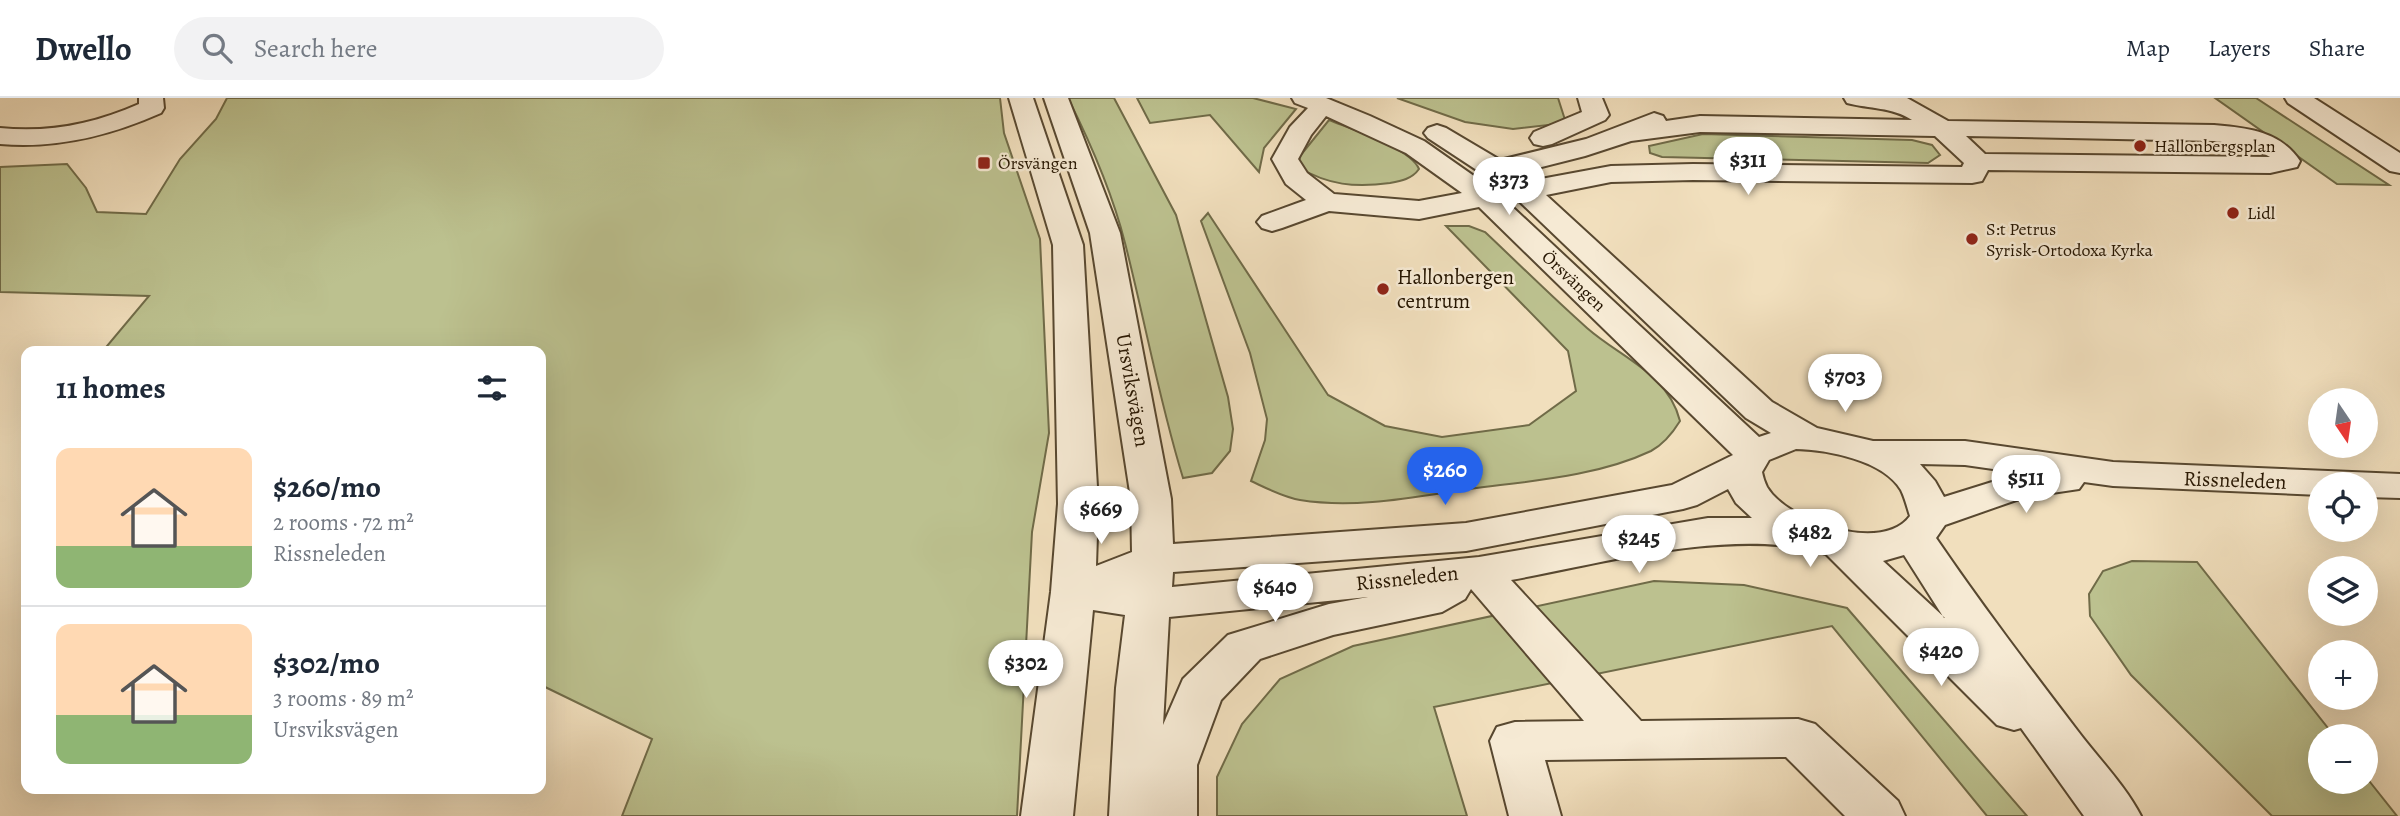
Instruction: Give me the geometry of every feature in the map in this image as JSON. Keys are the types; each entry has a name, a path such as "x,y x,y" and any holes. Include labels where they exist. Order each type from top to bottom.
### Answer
{"street":[{"path":"0,136 57,135 112,125 152,108 151,98"},
{"path":"1021,98 1068,245 1078,504 1073,592 1047,816"},
{"name":"Ursviksvägen","path":"1056,98 1105,233 1151,499 1152,582 1140,688 1135,816"},
{"name":"Örsvängen","path":"1354,98 1443,136 1491,183 1747,459"},
{"path":"1570,152 1543,138 1596,114 1590,98"},
{"path":"1630,133 1700,124 1942,128 2245,136 2266,142 2282,152 2287,161 2270,165 1978,162 1942,128 1905,105 1856,98"},
{"path":"2297,98 2400,165"},
{"path":"1272,222 1326,202 1419,210 1570,152 1630,133 1692,102"},
{"path":"1310,106 1285,159 1296,178 1326,202"},
{"name":"Örsvängen","path":"1310,106 1361,121 1491,183 1759,410 1807,438"},
{"path":"1491,183 1611,174 1693,172 1972,175 1978,162"},
{"path":"1807,438 1837,442 1871,452 1901,470 1920,488 1922,527 1944,585 2101,799"},
{"name":"Rissneleden","path":"1073,592 1466,537 1683,496 1747,459 1767,443 1807,438"},
{"name":"Rissneleden","path":"1871,452 1965,453 2113,474 2400,485"},
{"path":"1747,459 1742,478 1750,497 1759,506 1797,531 1842,546 2101,799"},
{"name":"Rissneleden","path":"1842,546 1883,547 1922,527 2020,485 2113,474"},
{"name":"Rissneleden","path":"1152,582 1479,571 1708,531 1797,531"},
{"path":"1171,816 1172,765 1200,692 1244,647 1329,620 1426,601 1479,571 1629,740"},
{"path":"1535,816 1515,741 1798,738 1879,816"}],"green space":[{"path":"227,98 1000,98 1004,133 1040,239 1049,433 1032,532 1017,816 622,816 652,739 546,687 546,346 107,346 149,296 0,292 0,167 67,164 86,188 97,212 146,214 180,159 216,119"},
{"path":"1068,98 1114,98 1176,215 1228,397 1233,429 1230,451 1212,473 1183,478 1120,225 1100,169"},
{"path":"1137,98 1253,98 1296,109 1264,148 1259,172 1210,115 1150,123"},
{"path":"1397,98 1558,98 1566,123 1513,129 1465,122"},
{"path":"2215,98 2256,98 2389,185 2337,184"},
{"path":"1329,120 1392,147 1413,161 1419,169 1402,180 1365,185 1342,184 1320,178 1298,167 1300,156"},
{"path":"1703,134 1912,140 1932,145 1940,155 1928,163 1662,157 1650,153 1649,146"},
{"path":"1208,213 1328,395 1385,426 1442,437 1529,425 1576,391 1568,351 1446,226 1469,226 1485,232 1587,328 1654,378 1674,404 1680,421 1667,438 1651,451 1608,467 1562,477 1364,503 1321,502 1287,497 1251,481 1265,440 1267,419 1250,353 1201,221"},
{"path":"2132,561 2197,562 2308,703 2308,710 2314,710 2325,724 2308,724 2308,794 2378,792 2397,816 2272,816 2131,675 2090,616 2089,594 2103,571"},
{"path":"1654,581 1744,585 1847,608 2027,816 1987,816 1832,626 1434,707 1467,816 1217,816 1217,777 1242,724 1280,679 1353,646"}],"place":[{"name":"Hallonbergsplan","path":"2140,146"},
{"name":"Örsvängen","path":"984,163"},
{"name":"Lidl","path":"2233,213"},
{"name":"S:t Petrus Syrisk-Ortodoxa Kyrka","path":"1972,239"},
{"name":"Hallonbergen centrum","path":"1383,289"}]}
